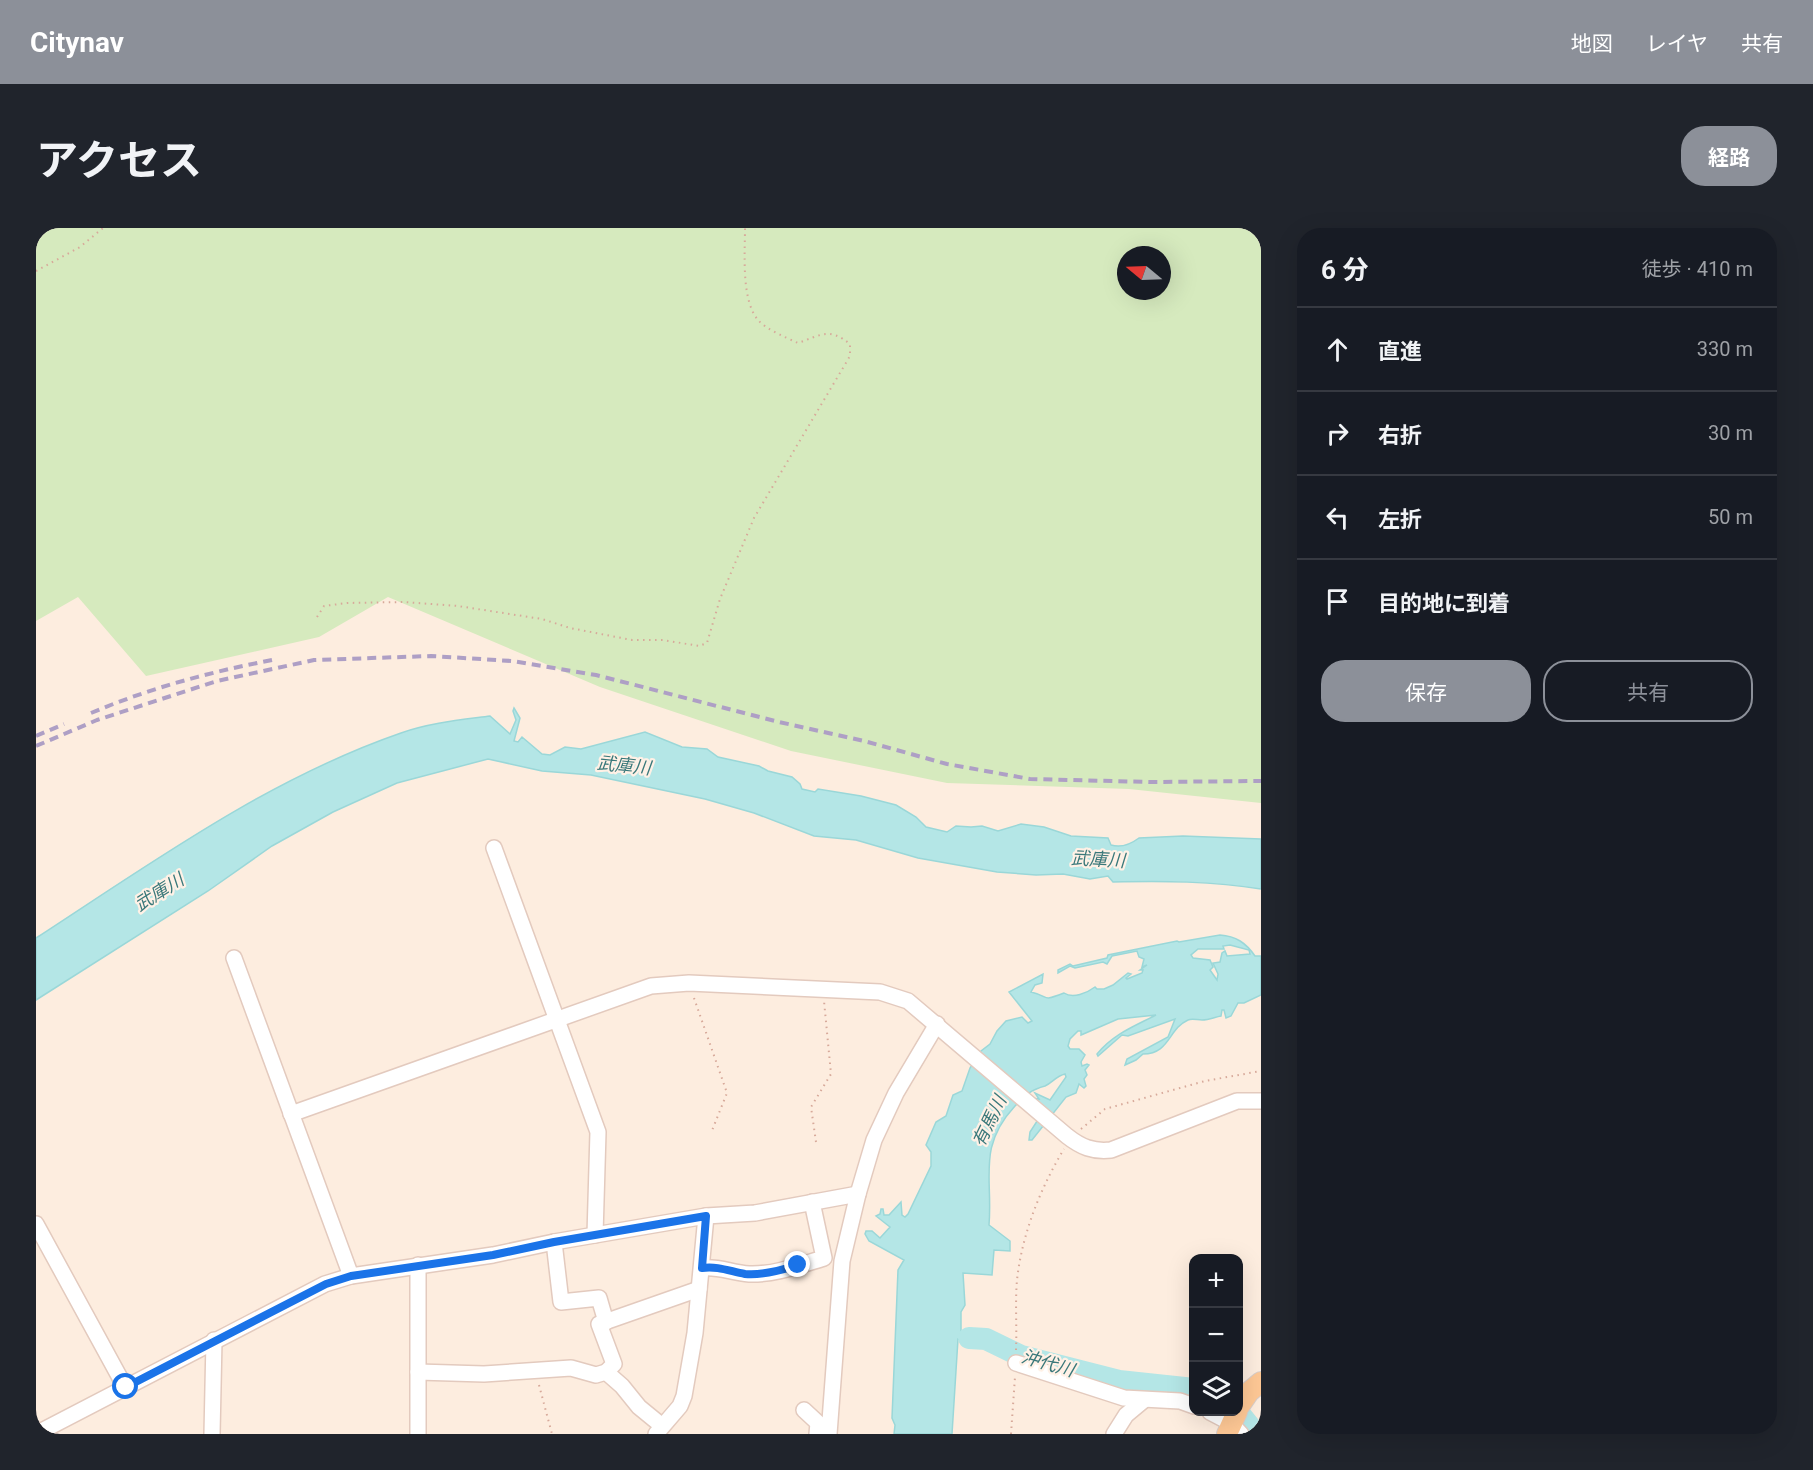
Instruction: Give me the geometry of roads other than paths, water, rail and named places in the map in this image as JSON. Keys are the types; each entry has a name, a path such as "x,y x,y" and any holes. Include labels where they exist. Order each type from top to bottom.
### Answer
{"street":[{"path":"494,848 598,1132 595,1235"},
{"path":"234,958 351,1276"},
{"path":"291,1114 651,986 689,983 880,992 908,1001 1084,1148 1111,1150 1237,1101 1261,1101"},
{"path":"829,1434 842,1261 858,1194 874,1140 896,1093 941,1028"},
{"path":"36,1434 214,1340 326,1284 351,1276 493,1255 554,1242 706,1216 755,1213 858,1194"},
{"path":"702,1268 715,1267 755,1274 824,1258 812,1202"},
{"path":"606,1372 622,1386 658,1430 680,1406 684,1396 695,1333 706,1216"},
{"path":"36,1224 126,1387"},
{"path":"554,1242 561,1302 599,1298 606,1322"},
{"path":"418,1265 418,1434"},
{"path":"418,1371 484,1374 571,1368 596,1375 606,1372 614,1364 599,1324 699,1289"},
{"path":"212,1434 214,1340"},
{"path":"1016,1361 1124,1398 1180,1401 1189,1404"},
{"path":"1114,1434 1126,1415 1144,1400"},
{"path":"804,1410 818,1423 817,1434"}],"water":[{"name":"武庫川","path":"514,708 520,718 514,741 518,742 522,737 542,754 550,755 565,747 581,749 645,732 682,747 707,749 718,757 759,766 768,771 792,777 802,789 815,792 818,789 861,796 896,805 916,817 926,827 947,832 956,826 982,826 998,831 1021,824 1044,827 1071,836 1108,838 1111,845 1118,846 1129,844 1139,838 1183,836 1261,839 1261,889 1187,882 1113,882 1108,876 1090,879 1063,874 1036,875 997,872 918,858 856,840 814,836 754,813 705,799 591,775 542,771 488,759 397,783 333,812 272,846 208,891 36,1000 36,938 212,824 304,774 401,733 445,722 490,716 510,734 516,720"},
{"name":"有馬川","path":"1220,935 1240,941 1248,947 1255,956 1261,956 1261,995 1244,1003 1238,1003 1231,1016 1226,1018 1222,1010 1221,1016 1205,1020 1188,1020 1176,1029 1159,1050 1143,1054 1125,1065 1127,1059 1168,1037 1175,1019 1128,1036 1122,1035 1098,1056 1097,1054 1103,1047 1117,1036 1156,1015 1118,1019 1081,1035 1081,1031 1078,1031 1070,1039 1068,1046 1070,1049 1079,1049 1085,1055 1081,1062 1082,1066 1089,1065 1085,1070 1086,1086 1084,1088 1079,1084 1076,1093 1066,1097 1032,1140 1029,1140 1030,1132 1043,1112 1031,1098 1039,1099 1035,1093 1050,1100 1066,1077 1065,1074 1028,1093 1003,1121 995,1135 991,1149 989,1225 1010,1241 1010,1251 994,1250 992,1275 963,1273 965,1305 961,1312 961,1333 974,1338 987,1337 997,1343 996,1346 987,1341 958,1339 952,1434 894,1434 895,1425 892,1418 898,1270 904,1260 869,1241 865,1234 866,1231 872,1231 880,1238 890,1227 876,1216 880,1214 881,1209 884,1215 889,1215 901,1202 902,1215 905,1217 908,1214 931,1166 931,1152 926,1145 936,1122 946,1116 953,1095 962,1091 970,1068 1006,1021 1022,1017 1028,1023 1032,1021 1009,992 1043,974 1042,983 1035,985 1031,992 1046,998 1064,993 1080,994 1095,987 1104,989 1128,973 1131,974 1127,979 1142,973 1143,970 1140,970 1147,965 1142,967 1144,959 1139,957 1137,951 1112,956 1107,964 1103,962 1075,968 1070,966 1058,973 1058,970 1070,964 1073,966 1107,958 1108,955","holes":["1230,945 1249,950 1250,954 1227,956 1225,951 1222,953 1220,962 1213,963 1218,974 1217,980 1210,970 1213,967 1210,960 1193,958 1191,955 1198,949 1224,949 1223,946"]}],"waterway":[{"name":"沖代川","path":"969,1338 986,1339 1021,1356 1119,1381 1189,1388"},
{"name":"沖代川","path":"1241,1416 1256,1434"}],"railway":[{"path":"36,746 97,720 217,681 314,660 431,656 512,661 596,675 779,722 864,741 947,764 1030,779 1151,782 1261,781"},
{"path":"91,713 180,682 272,660"},
{"path":"36,736 64,724"}]}
